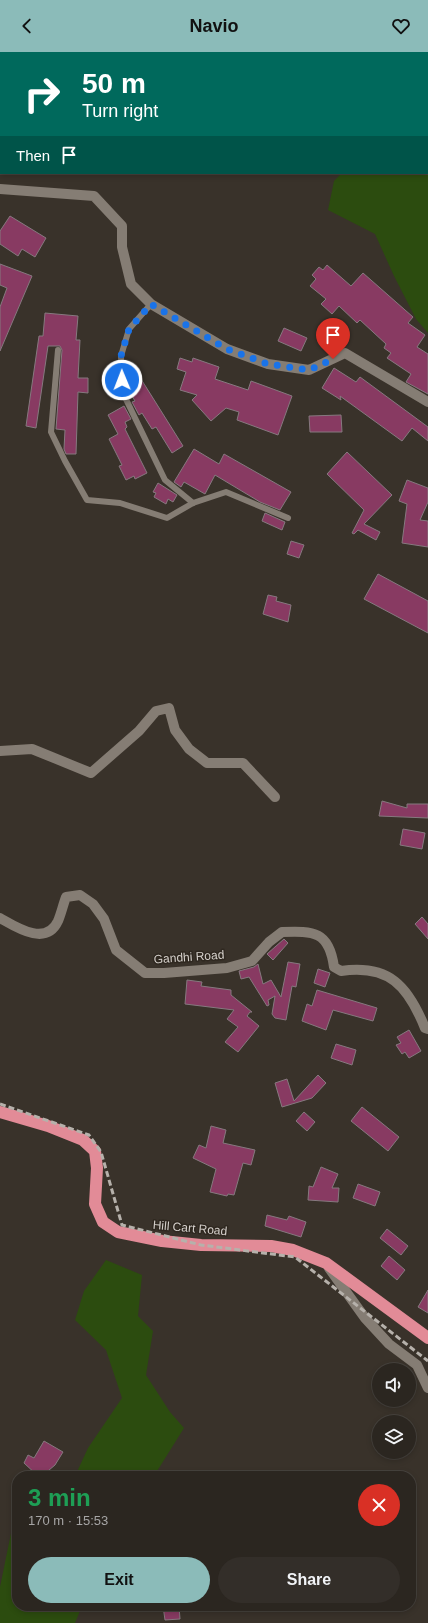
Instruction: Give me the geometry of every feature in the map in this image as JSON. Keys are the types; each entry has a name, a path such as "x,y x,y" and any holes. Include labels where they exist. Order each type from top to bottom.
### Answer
{"highway":[{"name":"Hill Cart Road","path":"0,1112 48,1126 83,1140 95,1151 97,1168 95,1204 103,1222 118,1232 162,1241 201,1245 271,1246 292,1250 326,1263 428,1338"}],"street":[{"path":"0,188 94,196 122,226 122,247 131,284 151,304 227,349 268,364 309,370 345,353 428,402"},
{"path":"0,752 32,749 90,773 139,732 156,711 169,708 175,730 189,750 207,763 243,764 275,797"},
{"name":"Gandhi Road","path":"0,918 20,929 37,935 50,931 57,922 66,897 80,895 93,904 104,919 116,950 145,973 227,968 252,961 269,942 282,932 317,934 327,942 332,954 334,967 341,971 356,969 380,972 401,986 416,1005 425,1028 428,1029"},
{"path":"326,1263 365,1318 389,1344 417,1365 428,1388"}],"lane":[{"path":"151,304 129,329 121,356 122,392 165,480 193,503"},
{"path":"58,350 51,432 87,500 120,503 167,518 193,503 226,492 288,518"}],"green space":[{"path":"341,174 428,174 428,333 416,319 375,234 328,210 334,181"},
{"path":"106,1260 142,1275 138,1316 153,1331 146,1375 170,1412 184,1428 157,1471 77,1471 88,1448 122,1398 106,1350 75,1320 84,1291"},
{"path":"12,1528 12,1611 80,1611 75,1623 0,1623 0,1587"}],"building":[{"path":"10,216 46,238 35,257 22,249 18,256 0,244 0,231"},
{"path":"0,264 32,276 0,351 0,307 7,288 0,285"},
{"path":"327,265 351,286 363,273 413,317 408,323 425,335 417,347 428,354 428,394 406,382 411,374 387,358 391,353 384,348 386,344 360,320 357,323 339,306 332,314 321,304 326,299 310,286 316,279 312,275 319,267 323,270"},
{"path":"45,313 78,316 76,340 80,340 78,378 88,378 88,393 78,392 76,454 66,454 64,449 65,430 56,429 62,350 60,346 48,346 36,428 26,426 39,336 43,336"},
{"path":"284,328 307,338 301,351 278,341"},
{"path":"180,358 192,362 193,358 219,367 215,379 248,390 251,381 292,396 278,435 237,420 239,412 226,408 211,421 192,400 197,395 180,390 186,372 177,369"},
{"path":"334,368 356,382 360,377 428,427 428,441 412,428 402,441 340,396 341,400 322,388"},
{"path":"141,379 183,446 172,453 156,427 152,429 142,413 139,415 132,402 135,401 127,388"},
{"path":"124,406 131,419 125,422 127,427 125,429 147,473 135,479 134,476 126,480 119,466 122,465 109,439 118,434 108,415"},
{"path":"341,415 342,432 310,432 309,416"},
{"path":"194,449 219,464 224,454 291,492 280,510 260,502 215,475 205,494 184,482 181,487 174,482"},
{"path":"347,452 392,495 364,524 380,532 376,540 358,530 354,534 352,533 364,510 327,474"},
{"path":"407,480 428,488 428,502 420,520 428,521 428,547 402,543 407,504 399,501"},
{"path":"158,483 177,495 173,502 168,499 166,504 154,497 156,493 153,492"},
{"path":"265,513 285,522 282,530 262,521"},
{"path":"291,541 304,545 299,558 287,554"},
{"path":"378,574 428,601 428,633 364,599"},
{"path":"268,595 277,597 276,601 291,605 288,622 263,614"},
{"path":"382,801 407,808 407,804 428,804 428,818 379,816"},
{"path":"403,829 425,833 422,849 400,845"},
{"path":"422,917 428,924 428,939 415,924"},
{"path":"284,939 288,943 273,960 267,954"},
{"path":"288,962 300,964 296,987 292,986 286,1020 275,1018 272,1014 275,996 268,1000 269,1005 267,1006 249,977 241,979 239,971 254,967 258,964 263,984 271,980 281,997"},
{"path":"318,969 330,973 325,987 314,983"},
{"path":"187,980 202,982 201,986 231,990 231,995 252,1012 250,1012 247,1016 259,1026 238,1052 225,1042 238,1027 227,1019 234,1010 185,1004"},
{"path":"317,990 377,1008 373,1021 333,1010 326,1030 302,1021 307,1004 312,1006"},
{"path":"409,1030 421,1051 409,1058 405,1052 402,1054 396,1045 401,1043 397,1037"},
{"path":"336,1044 356,1050 352,1065 331,1058"},
{"path":"318,1075 326,1083 312,1098 282,1107 275,1083 287,1079 294,1101"},
{"path":"362,1107 399,1137 388,1151 351,1121"},
{"path":"304,1112 315,1122 307,1131 296,1121"},
{"path":"211,1126 226,1130 223,1143 255,1150 251,1165 243,1163 234,1195 228,1194 227,1196 210,1192 216,1169 193,1158 199,1145 206,1148"},
{"path":"321,1167 338,1174 332,1188 339,1188 338,1202 308,1200 309,1186 313,1187"},
{"path":"358,1184 380,1192 375,1206 353,1198"},
{"path":"267,1215 287,1220 289,1216 306,1222 301,1237 265,1226"},
{"path":"387,1229 408,1246 401,1255 380,1238"},
{"path":"389,1256 405,1270 397,1280 381,1266"},
{"path":"428,1290 428,1313 418,1307"},
{"path":"44,1441 63,1452 55,1465 48,1471 33,1471 24,1463 28,1455 34,1458"},
{"path":"164,1611 179,1611 180,1619 165,1620"}],"railway":[{"path":"0,1104 89,1135 101,1152 122,1225 201,1245 295,1257 428,1361"}],"route":[{"path":"122,380 121,356 129,329 151,304 227,349 268,364 309,370 333,359"}]}
